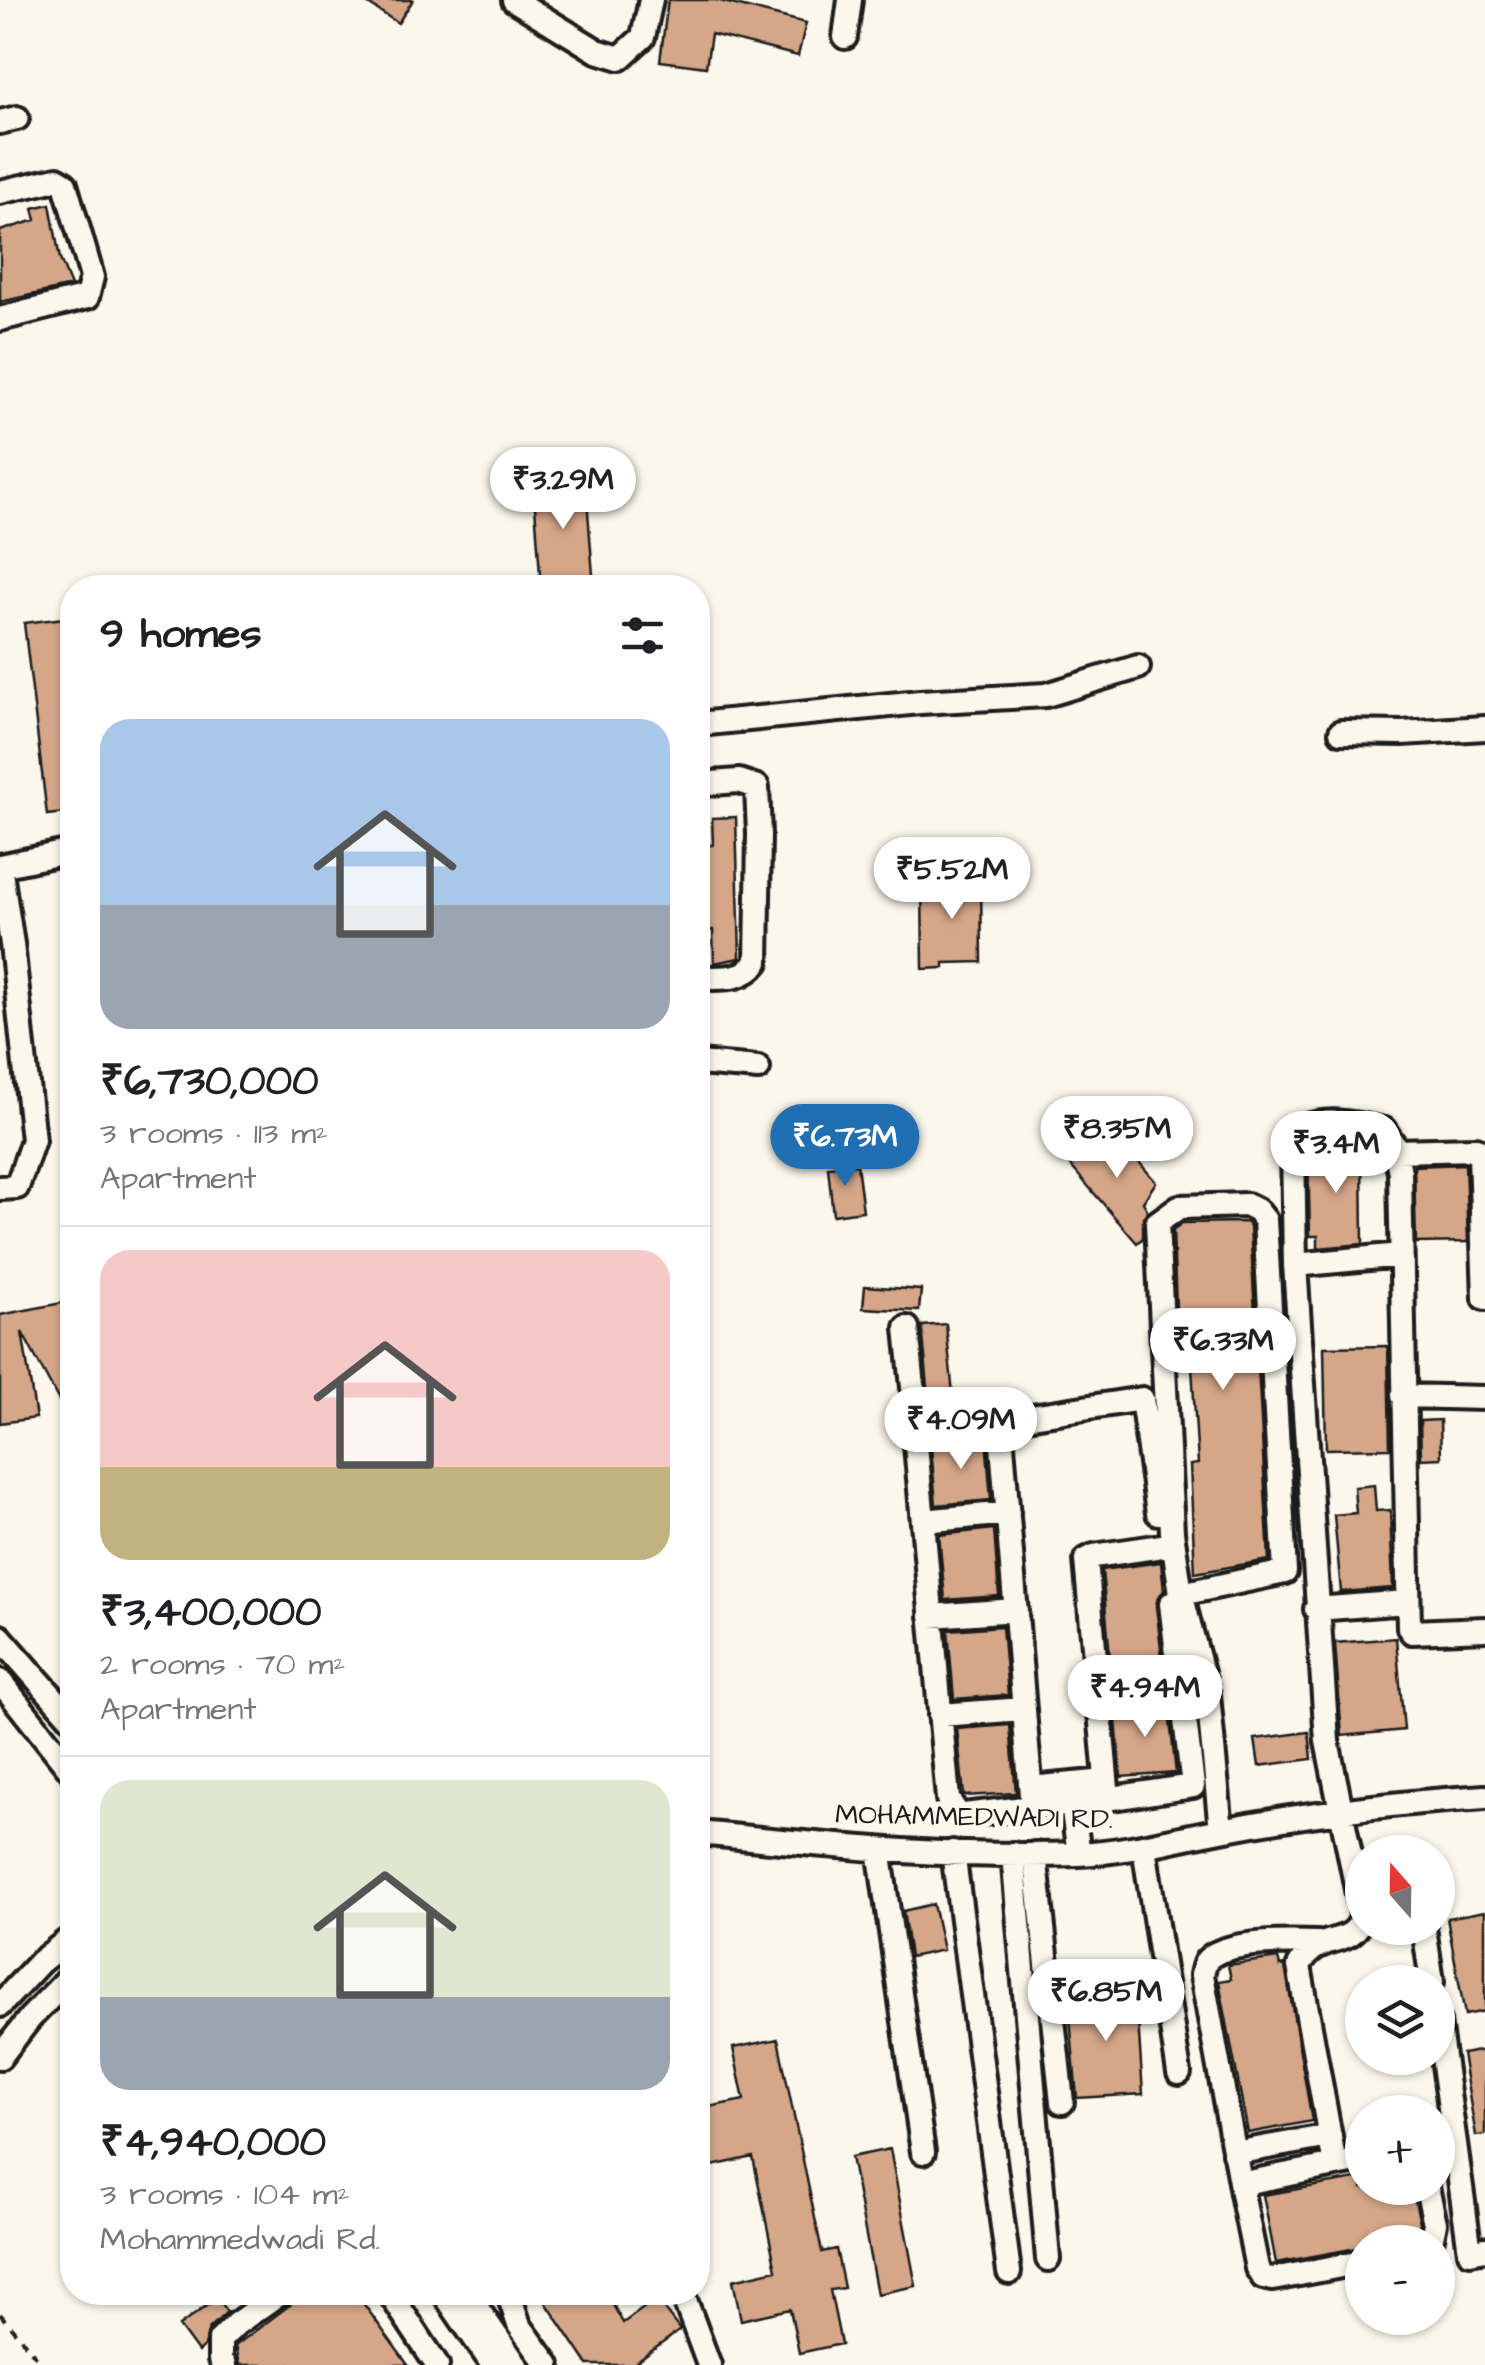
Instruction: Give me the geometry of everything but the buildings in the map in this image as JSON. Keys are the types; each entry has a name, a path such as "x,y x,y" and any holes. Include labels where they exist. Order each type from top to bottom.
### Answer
{"street":[{"path":"514,0 598,51 620,58 643,37 650,0"},
{"path":"845,37 850,0"},
{"path":"0,192 43,180 58,179 65,184 92,277 87,297 0,319"},
{"path":"710,723 920,702 1046,695 1138,668"},
{"path":"1341,732 1485,728"},
{"path":"710,783 739,781 756,787 759,834 757,962 739,977 710,978"},
{"path":"0,1188 17,1187 33,1140 0,866 60,854"},
{"path":"710,1064 758,1068"},
{"path":"1345,1839 1327,1740 1295,1264 1293,1144 1301,1128 1320,1121 1349,1122 1384,1130 1400,1172 1409,1628 1412,1632 1485,1630"},
{"path":"1395,1151 1476,1149 1480,1156 1485,1298"},
{"path":"1181,1594 1285,1572 1265,1220 1247,1205 1179,1207 1157,1224 1172,1532 1181,1594 1208,1695 1221,1830"},
{"path":"1295,1264 1401,1256"},
{"path":"907,1328 948,1799 957,1813 1032,1797 1193,1786 1183,1686 1142,1399 927,1432 918,1437"},
{"path":"1403,1396 1485,1398"},
{"path":"1000,1421 1032,1797"},
{"path":"923,1521 1008,1512"},
{"path":"1107,1790 1086,1560 1162,1546"},
{"path":"1316,1609 1407,1602"},
{"path":"932,1616 1016,1610"},
{"path":"0,1637 60,1705"},
{"path":"0,1682 60,1757"},
{"path":"1097,1695 1183,1686"},
{"path":"940,1715 1024,1709"},
{"path":"1032,1797 1072,1804 1107,1790"},
{"name":"MOHAMMEDWADI RD.","path":"710,1834 879,1849 1079,1854 1144,1848 1221,1830 1393,1803 1485,1797"},
{"path":"1072,1804 1079,1854"},
{"path":"1144,1848 1179,2074"},
{"path":"879,1849 923,2152"},
{"path":"952,1852 1008,2272"},
{"path":"1024,1854 1062,2102"},
{"path":"1024,1854 1048,2259"},
{"path":"1345,1937 1218,1951 1205,1961 1202,1975 1258,2268 1263,2277 1273,2279 1345,2265"},
{"path":"1318,1943 1304,1956 1299,1976 1336,2164"},
{"path":"0,2005 60,1946"},
{"path":"0,2056 60,1987"},
{"path":"1445,2075 1470,2252 1485,2249"},
{"path":"1234,2153 1330,2136"},
{"path":"1242,2194 1249,2182 1345,2163"},
{"path":"224,2365 220,2360 220,2340 263,2305"},
{"path":"398,2305 437,2365"},
{"path":"452,2305 494,2365"},
{"path":"475,2305 516,2365"},
{"path":"512,2305 518,2325 548,2365"},
{"path":"687,2305 709,2365"}],"path":[{"path":"0,2314 44,2365"}]}
